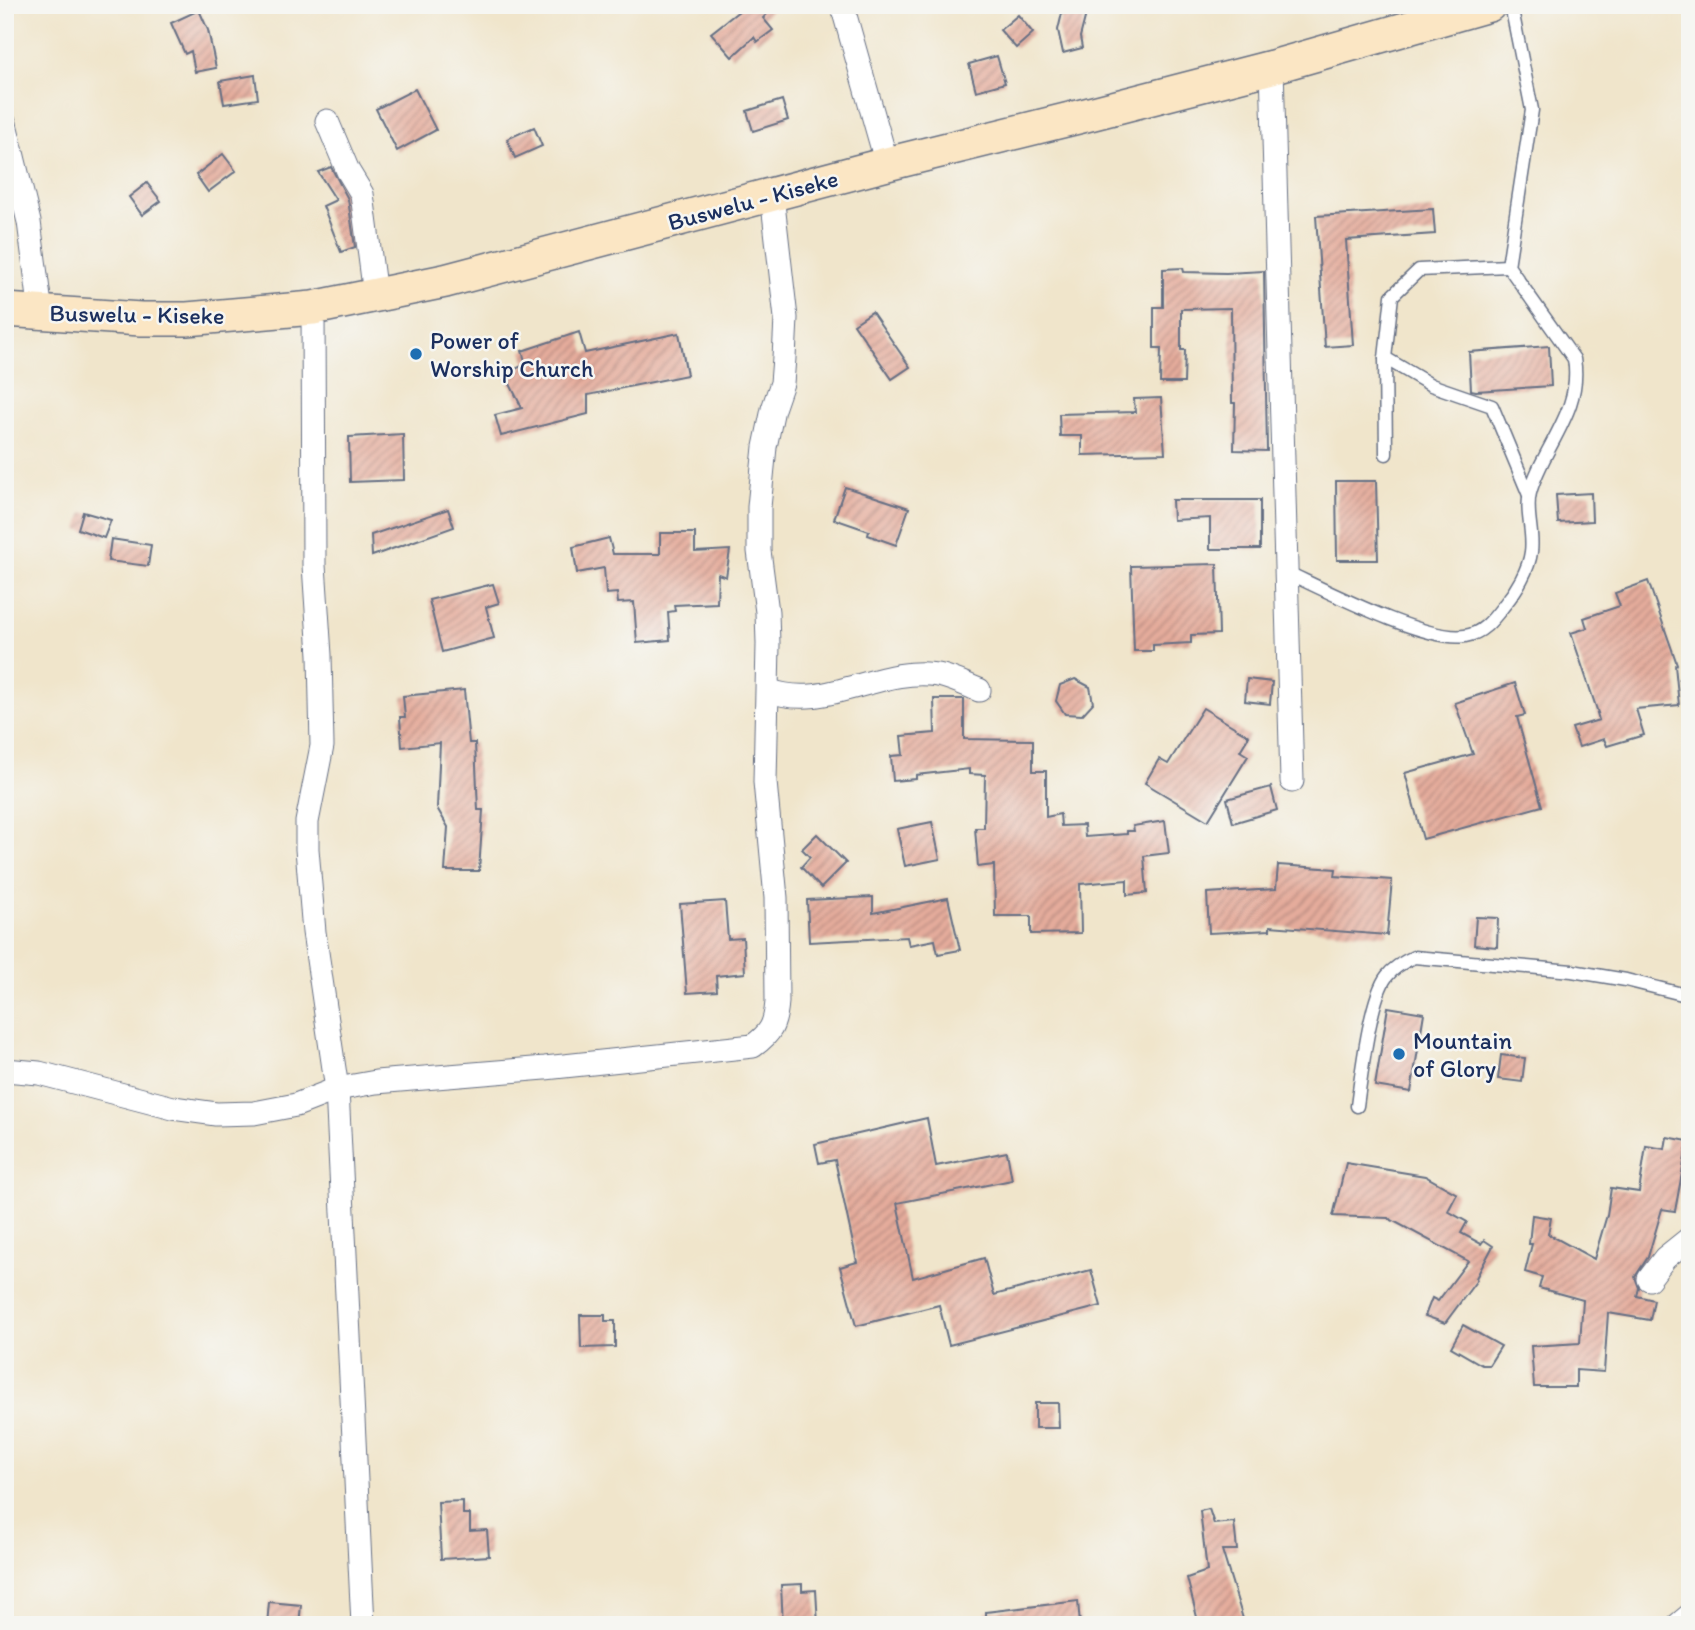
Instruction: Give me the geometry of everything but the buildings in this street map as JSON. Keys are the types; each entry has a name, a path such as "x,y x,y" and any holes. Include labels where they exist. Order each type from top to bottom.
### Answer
{"main road":[{"name":"Buswelu - Kiseke","path":"5,310 141,319 187,319 313,308 445,281 887,164 1272,67 1489,5"}],"street":[{"path":"842,5 887,164"},
{"path":"1272,67 1292,781"},
{"path":"327,121 348,171 362,194 375,295"},
{"path":"5,124 31,235 41,313"},
{"path":"5,1070 39,1073 173,1108 216,1114 254,1113 296,1105 337,1089 376,1082 545,1068 753,1046 769,1035 776,1010 777,948 776,898 765,782 767,612 759,551 759,507 768,434 782,383 786,318 772,195"},
{"path":"313,308 314,552 322,736 319,771 307,822 307,849 316,944 337,1089 363,1625"},
{"path":"768,690 791,696 813,695 913,674 937,675 979,690"},
{"path":"1649,1279 1665,1258 1690,1238"},
{"path":"1678,1625 1690,1615"}],"lane":[{"path":"1511,5 1532,110 1508,266 1574,359 1577,377 1574,395 1529,495"},
{"path":"1386,454 1385,358 1392,296 1419,270 1508,266"},
{"path":"1286,572 1380,614 1443,637 1466,636 1486,627 1514,592 1531,553 1529,495 1492,406 1432,385 1385,358"},
{"path":"1357,1106 1364,1059 1380,990 1385,978 1397,966 1415,957 1572,971 1626,979 1690,996"}],"place":[{"name":"Power of Worship Church","path":"416,354"},
{"name":"Mountain of Glory","path":"1399,1054"}]}
